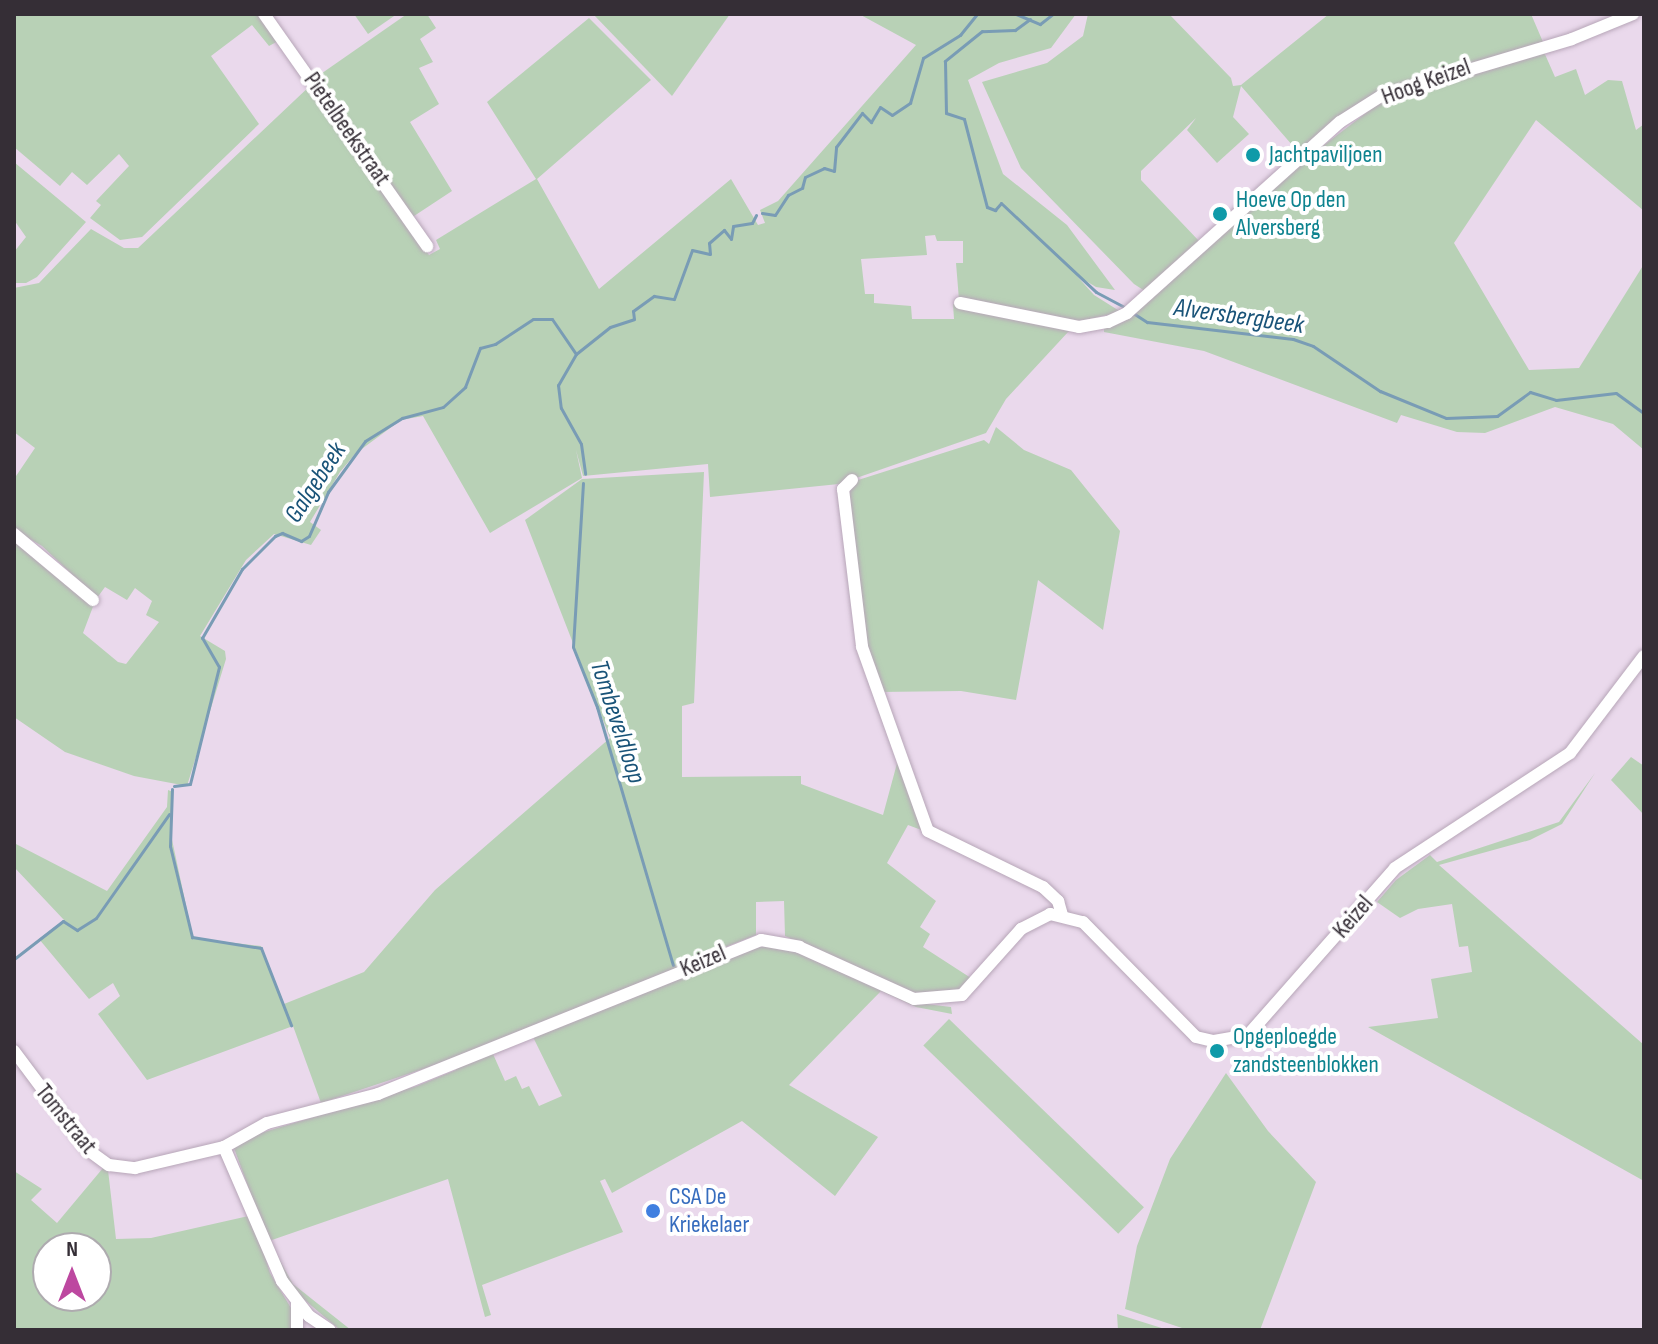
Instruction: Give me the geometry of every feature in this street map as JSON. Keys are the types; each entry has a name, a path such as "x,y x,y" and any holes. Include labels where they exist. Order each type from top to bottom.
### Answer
{"street":[{"name":"Pietelbeekstraat","path":"264,14 427,246"},
{"name":"Hoog Keizel","path":"960,303 1079,327 1108,322 1127,313 1340,122 1381,96 1572,39 1633,14"},
{"name":"Keizel","path":"852,480 843,489 862,647 928,831 1043,887 1058,901 1062,915"},
{"path":"14,534 93,600"},
{"name":"Keizel","path":"320,1109 378,1094 761,940 799,947 914,999 945,1000 972,989 1026,924 1041,916 1062,915 1083,922 1196,1037 1214,1041 1248,1035 1395,868 1570,753 1644,656"},
{"name":"Tomstraat","path":"14,1051 77,1138 109,1165 149,1166 224,1147 252,1129 320,1109"},
{"path":"224,1147 251,1199 274,1267 297,1303 330,1330"},
{"path":"297,1303 297,1330"}],"green space":[{"path":"14,14 260,14 280,40 269,46 252,25 211,56 259,124 142,237 120,240 90,218 101,205 96,201 129,166 119,154 87,185 72,172 60,186 14,147"},
{"path":"354,14 397,14 368,34"},
{"path":"407,14 427,14 436,28 420,39 433,62 419,68 439,104 410,122 452,191 411,218 315,78"},
{"path":"593,14 730,14 672,96"},
{"path":"859,14 1076,14 1051,48 999,63 968,80 1003,174 1067,225 1115,290 1096,287 1076,275 1094,295 1121,312 1071,323 959,300 956,263 963,263 963,241 937,241 935,235 925,236 927,255 861,259 865,294 874,294 874,303 911,306 912,319 954,319 953,304 1069,331 1006,399 986,433 839,484 710,497 708,464 583,476 576,450 582,478 490,533 423,416 401,420 355,454 340,472 310,522 321,530 311,545 274,534 246,560 200,636 225,651 226,659 187,786 134,776 65,752 14,717 14,538 94,604 83,633 118,662 126,664 159,622 146,615 152,601 135,588 127,600 105,587 97,598 42,546 14,530 14,479 35,448 14,432 14,288 39,283 91,229 124,248 138,248 313,83 429,255 440,249 436,240 536,179 487,102 589,18 651,80 537,179 599,289 731,179 758,225 765,223 760,210 778,201 916,45"},
{"path":"1088,14 1169,14 1231,78 1233,86 1241,85 1329,14 1531,14 1543,42 1379,93 1299,153 1241,86 1233,117 1249,134 1217,163 1187,130 1196,118 1141,171 1141,180 1199,241 1383,100 1544,52 1555,77 1576,69 1585,95 1608,80 1622,81 1636,130 1644,124 1644,211 1536,120 1454,243 1529,370 1579,368 1644,264 1644,450 1613,424 1555,407 1485,433 1457,432 1401,415 1397,423 1204,351 1104,332 1104,326 1123,322 1154,297 1134,284 1021,168 982,82 1047,63 1083,36"},
{"path":"14,162 86,222 37,277 26,283 14,283 14,252 26,237 14,220"},
{"path":"996,427 1024,450 1071,470 1120,531 1103,630 1038,580 1016,700 961,691 879,692 867,656 847,494 855,481 984,440 989,444"},
{"path":"704,472 694,703 682,706 682,777 801,776 801,784 883,815 899,756 924,831 908,825 887,863 936,901 920,927 930,934 923,947 974,980 960,991 935,997 910,992 785,936 784,901 756,902 756,935 682,964 685,973 755,947 782,946 910,1002 951,1007 952,1014 916,1007 881,991 789,1085 878,1137 835,1196 742,1121 612,1193 605,1179 600,1181 623,1232 482,1285 491,1315 485,1317 448,1179 269,1241 293,1284 351,1330 340,1330 293,1290 268,1241 234,1148 254,1135 417,1086 456,1070 453,1059 321,1103 293,1026 147,1080 98,1014 120,996 113,983 89,999 39,939 64,920 14,867 14,843 107,891 167,807 168,790 173,792 171,835 193,938 261,946 284,1004 364,972 435,890 610,738 525,520 582,479","holes":["533,1037 562,1096 539,1106 529,1086 522,1089 516,1076 505,1081 493,1054"]},
{"path":"1631,757 1644,766 1644,815 1611,780"},
{"path":"1595,773 1562,824 1530,840 1439,865 1644,1045 1644,1181 1368,1027 1438,1018 1431,979 1472,972 1468,946 1459,947 1452,904 1418,909 1400,918 1377,902 1396,880 1430,855 1437,862 1559,822"},
{"path":"949,1019 1144,1207 1118,1234 923,1046"},
{"path":"1226,1073 1268,1131 1316,1182 1260,1330 1188,1330 1125,1309 1137,1246 1170,1159"},
{"path":"103,1168 108,1170 116,1239 151,1238 253,1215 270,1273 291,1308 293,1330 14,1330 14,1171 42,1189 31,1200 57,1223"},
{"path":"1117,1314 1168,1330 1118,1330"}],"waterway":[{"name":"Galgebeek","path":"762,213 775,215 788,195 802,188 805,177 824,168 834,171 836,147 862,113 871,122 880,107 892,115 910,103 923,58 960,35 977,14"},
{"name":"Galgebeek","path":"1016,14 1040,24 1053,14"},
{"name":"Alversbergbeek","path":"1030,19 1015,30 982,31 945,61 946,113 964,119 987,207 995,210 1001,203 1096,292 1124,307"},
{"name":"Galgebeek","path":"174,786 190,784 219,667 202,638 242,569 275,536 282,533 301,541 309,536 328,492 365,441 402,418 443,407 465,387 480,348 495,344 533,319 552,319 576,354 610,327 634,319 633,311 654,296 674,299 692,250 710,254 709,243 724,230 731,239 733,226 752,223 756,215"},
{"name":"Alversbergbeek","path":"1133,313 1147,322 1293,339 1313,346 1380,391 1446,418 1497,416 1530,392 1556,400 1616,393 1644,413"},
{"name":"Tombeveldloop","path":"576,354 558,385 561,408 581,444 585,474"},
{"name":"Tombeveldloop","path":"583,483 573,647 597,707 673,965"},
{"name":"Galgebeek","path":"172,789 170,846 192,937 261,948 291,1025"},
{"path":"14,959 63,921 77,930 96,918 169,814"}],"place":[{"name":"Jachtpaviljoen","path":"1253,155"},
{"name":"Hoeve Op den Alversberg","path":"1220,214"},
{"name":"Opgeploegde zandsteenblokken","path":"1217,1051"},
{"name":"CSA De Kriekelaer","path":"653,1211"}]}
